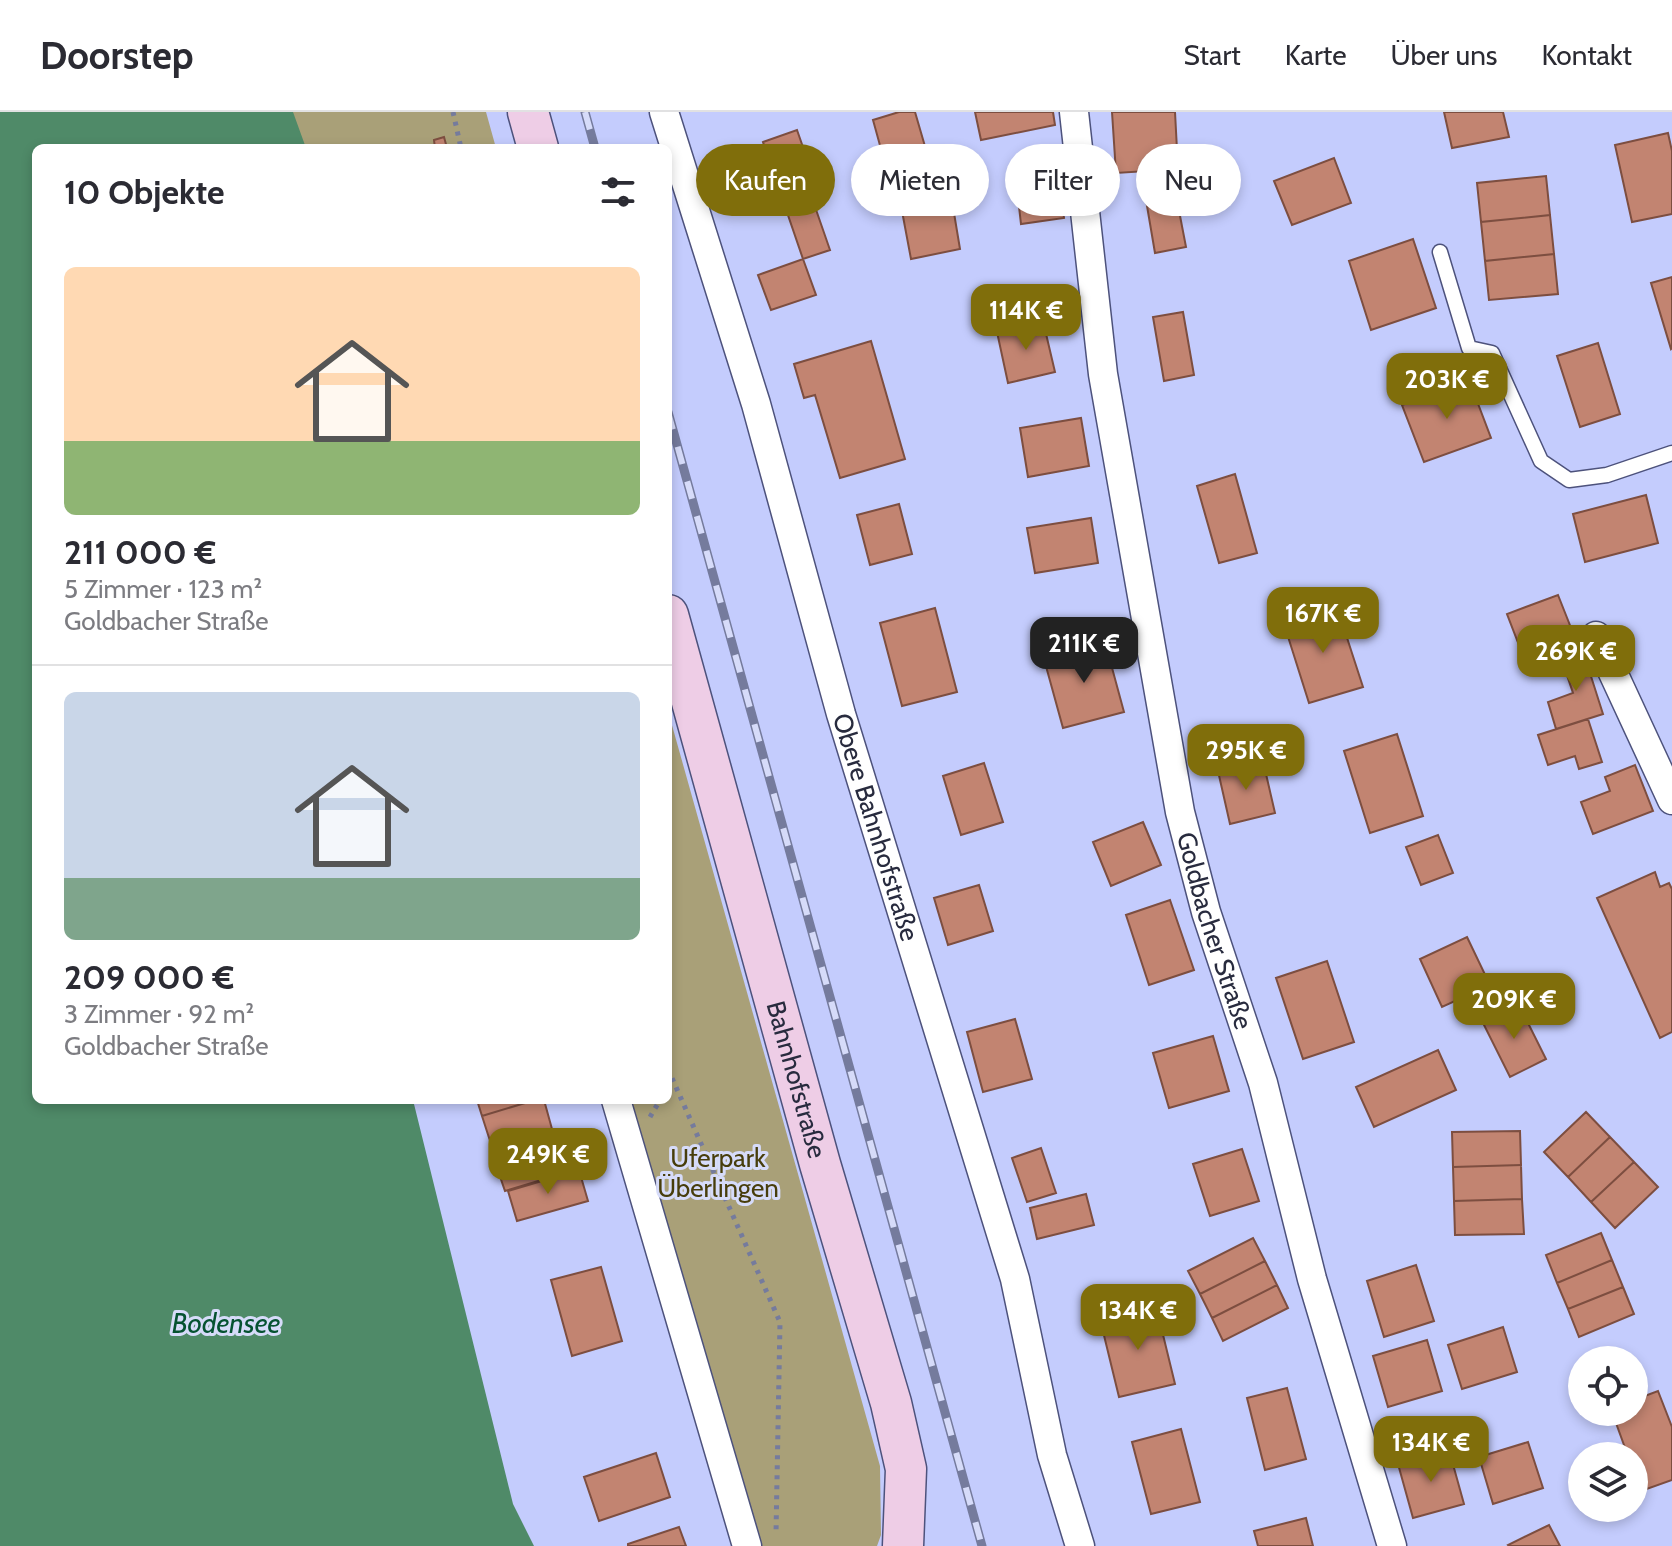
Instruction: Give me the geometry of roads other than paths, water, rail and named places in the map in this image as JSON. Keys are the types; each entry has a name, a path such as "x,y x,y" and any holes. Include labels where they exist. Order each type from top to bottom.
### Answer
{"street":[{"path":"528,112 537,144"},
{"name":"Obere Bahnhofstraße","path":"664,112 756,404 841,714 1015,1279 1052,1455 1080,1546"},
{"name":"Goldbacher Straße","path":"1074,112 1103,374 1180,812 1206,912 1263,1083 1312,1279 1392,1546"},
{"name":"Bahnhofstraße","path":"672,630 811,1134 891,1403 906,1469 903,1546"},
{"path":"1596,636 1672,800"},
{"path":"617,1104 744,1537"}],"lane":[{"path":"1440,252 1469,348 1492,353 1541,461 1569,480 1607,475 1672,453"}],"water":[{"name":"Bodensee","path":"0,112 293,112 305,144 32,144 32,1104 414,1104 513,1504 534,1546 0,1546"}],"railway":[{"path":"585,112 594,144"},
{"path":"672,426 982,1546"}],"park label":[{"name":"Uferpark Überlingen","path":"718,1173"}]}
